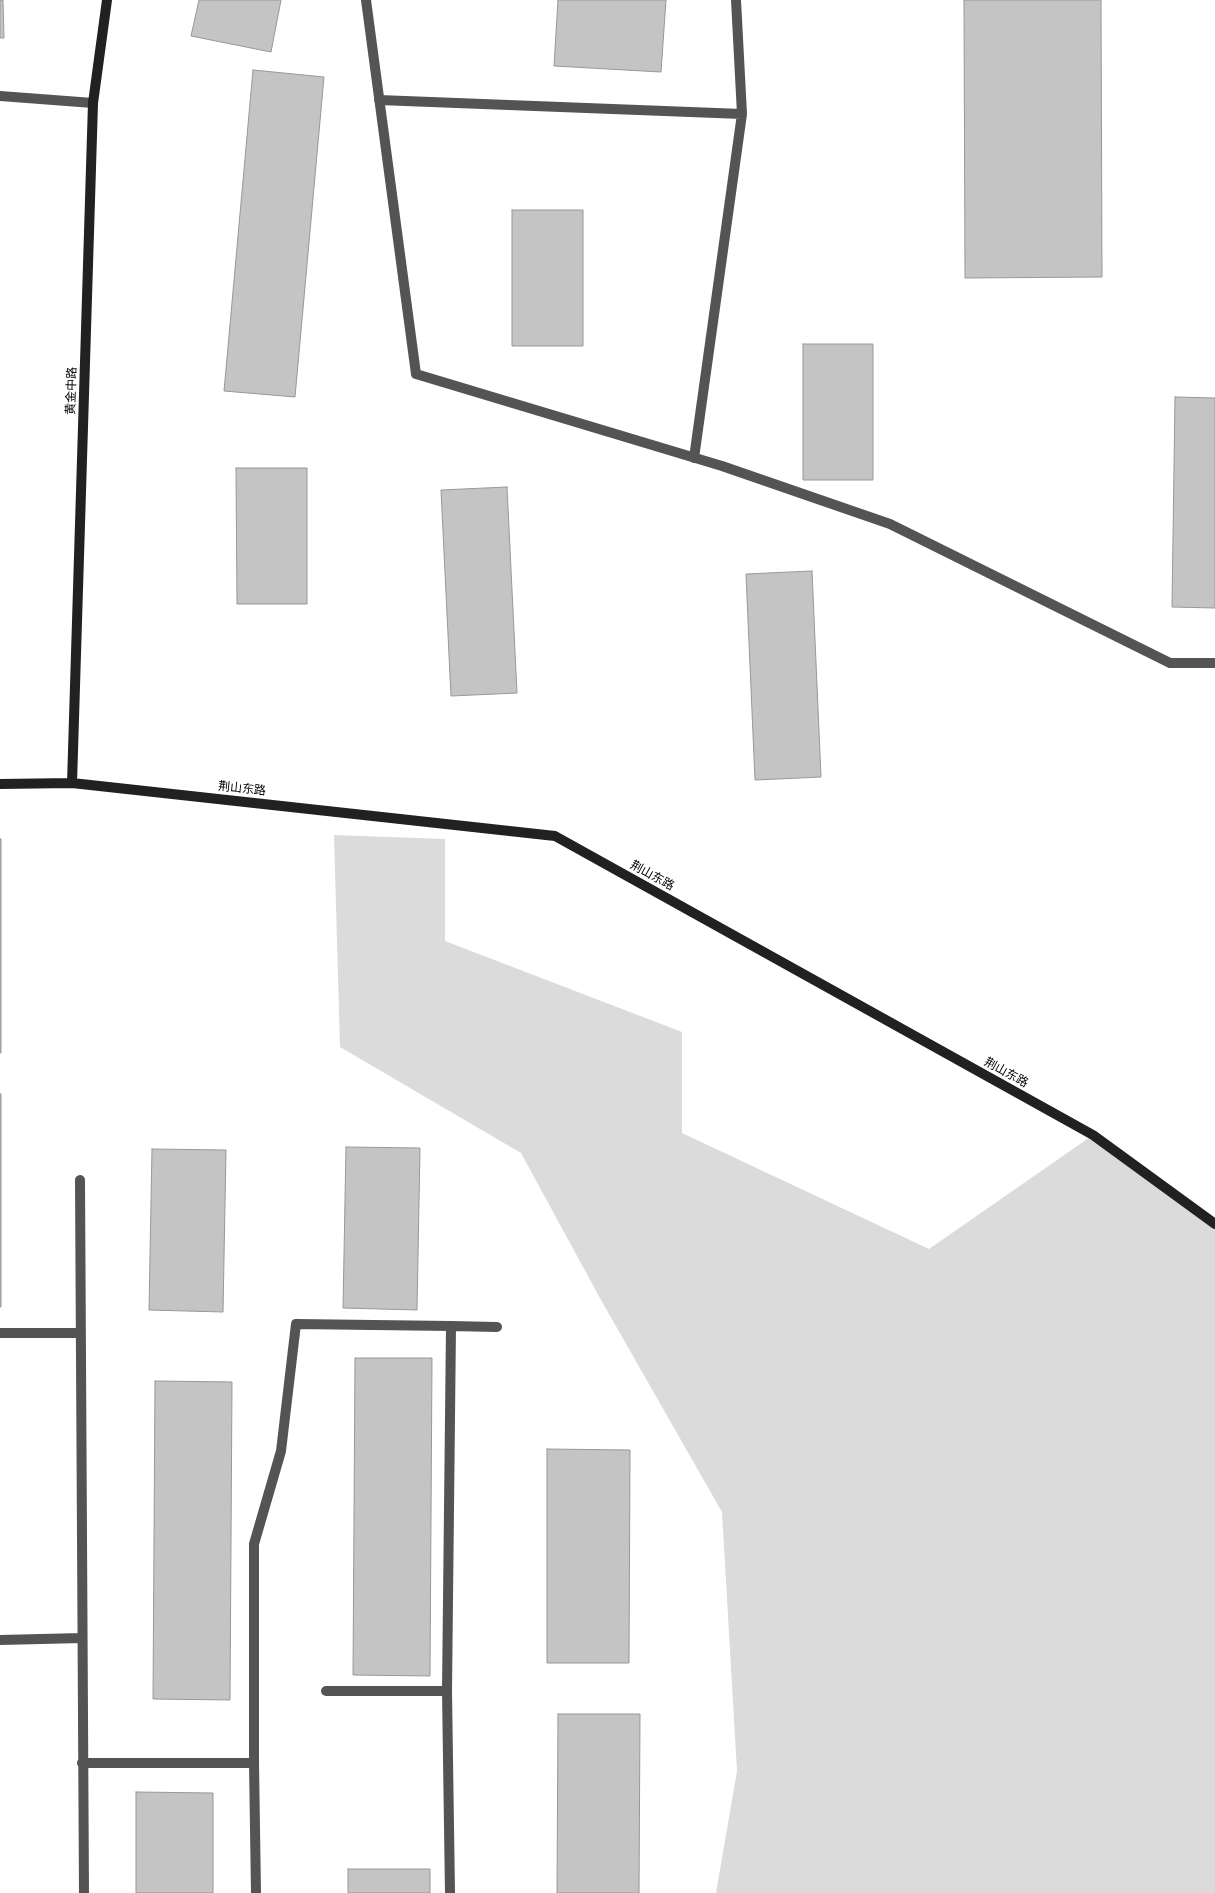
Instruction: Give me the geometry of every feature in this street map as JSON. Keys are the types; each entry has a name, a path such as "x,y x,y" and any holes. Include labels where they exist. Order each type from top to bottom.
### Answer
{"street":[{"name":"黄金中路","path":"72,783 93,103 107,0"},
{"path":"366,0 416,374 694,458 890,524 1170,663 1215,663"},
{"path":"694,458 742,114 736,0"},
{"path":"0,96 93,103"},
{"path":"379,100 742,114"},
{"name":"荆山东路","path":"0,784 72,783 554,836 1093,1135 1215,1224"},
{"path":"80,1180 84,1893"},
{"path":"256,1893 254,1544 282,1451 296,1324 498,1327"},
{"path":"450,1893 447,1691 451,1326"},
{"path":"0,1333 81,1333"},
{"path":"0,1640 82,1638"},
{"path":"326,1690 447,1691"},
{"path":"82,1763 254,1763"}],"shaded area":[{"path":"334,835 445,839 445,941 682,1032 682,1133 929,1249 1093,1135 1215,1224 1215,1893 716,1893 737,1771 722,1512 601,1300 521,1153 340,1047"}],"building":[{"path":"0,0 3,0 4,38 0,38"},
{"path":"199,0 281,0 271,52 191,36"},
{"path":"558,0 666,0 661,72 554,66"},
{"path":"964,0 1101,0 1102,277 965,278"},
{"path":"253,70 324,77 295,397 224,391"},
{"path":"512,210 583,210 583,346 512,346"},
{"path":"803,344 873,344 873,480 803,480"},
{"path":"1175,397 1215,398 1215,608 1172,607"},
{"path":"236,468 307,468 307,604 237,604"},
{"path":"507,487 517,693 451,696 441,490"},
{"path":"812,571 821,777 755,780 746,574"},
{"path":"1,839 1,1053 0,1053"},
{"path":"1,1094 1,1307 0,1307"},
{"path":"346,1147 420,1148 417,1310 343,1308"},
{"path":"152,1149 226,1150 223,1312 149,1310"},
{"path":"355,1358 432,1358 430,1676 353,1675"},
{"path":"155,1381 232,1382 230,1700 153,1699"},
{"path":"547,1449 630,1450 629,1663 547,1663"},
{"path":"558,1714 640,1714 639,1893 557,1893"},
{"path":"136,1792 213,1793 213,1893 136,1893"},
{"path":"348,1869 430,1869 430,1893 348,1893"}]}
